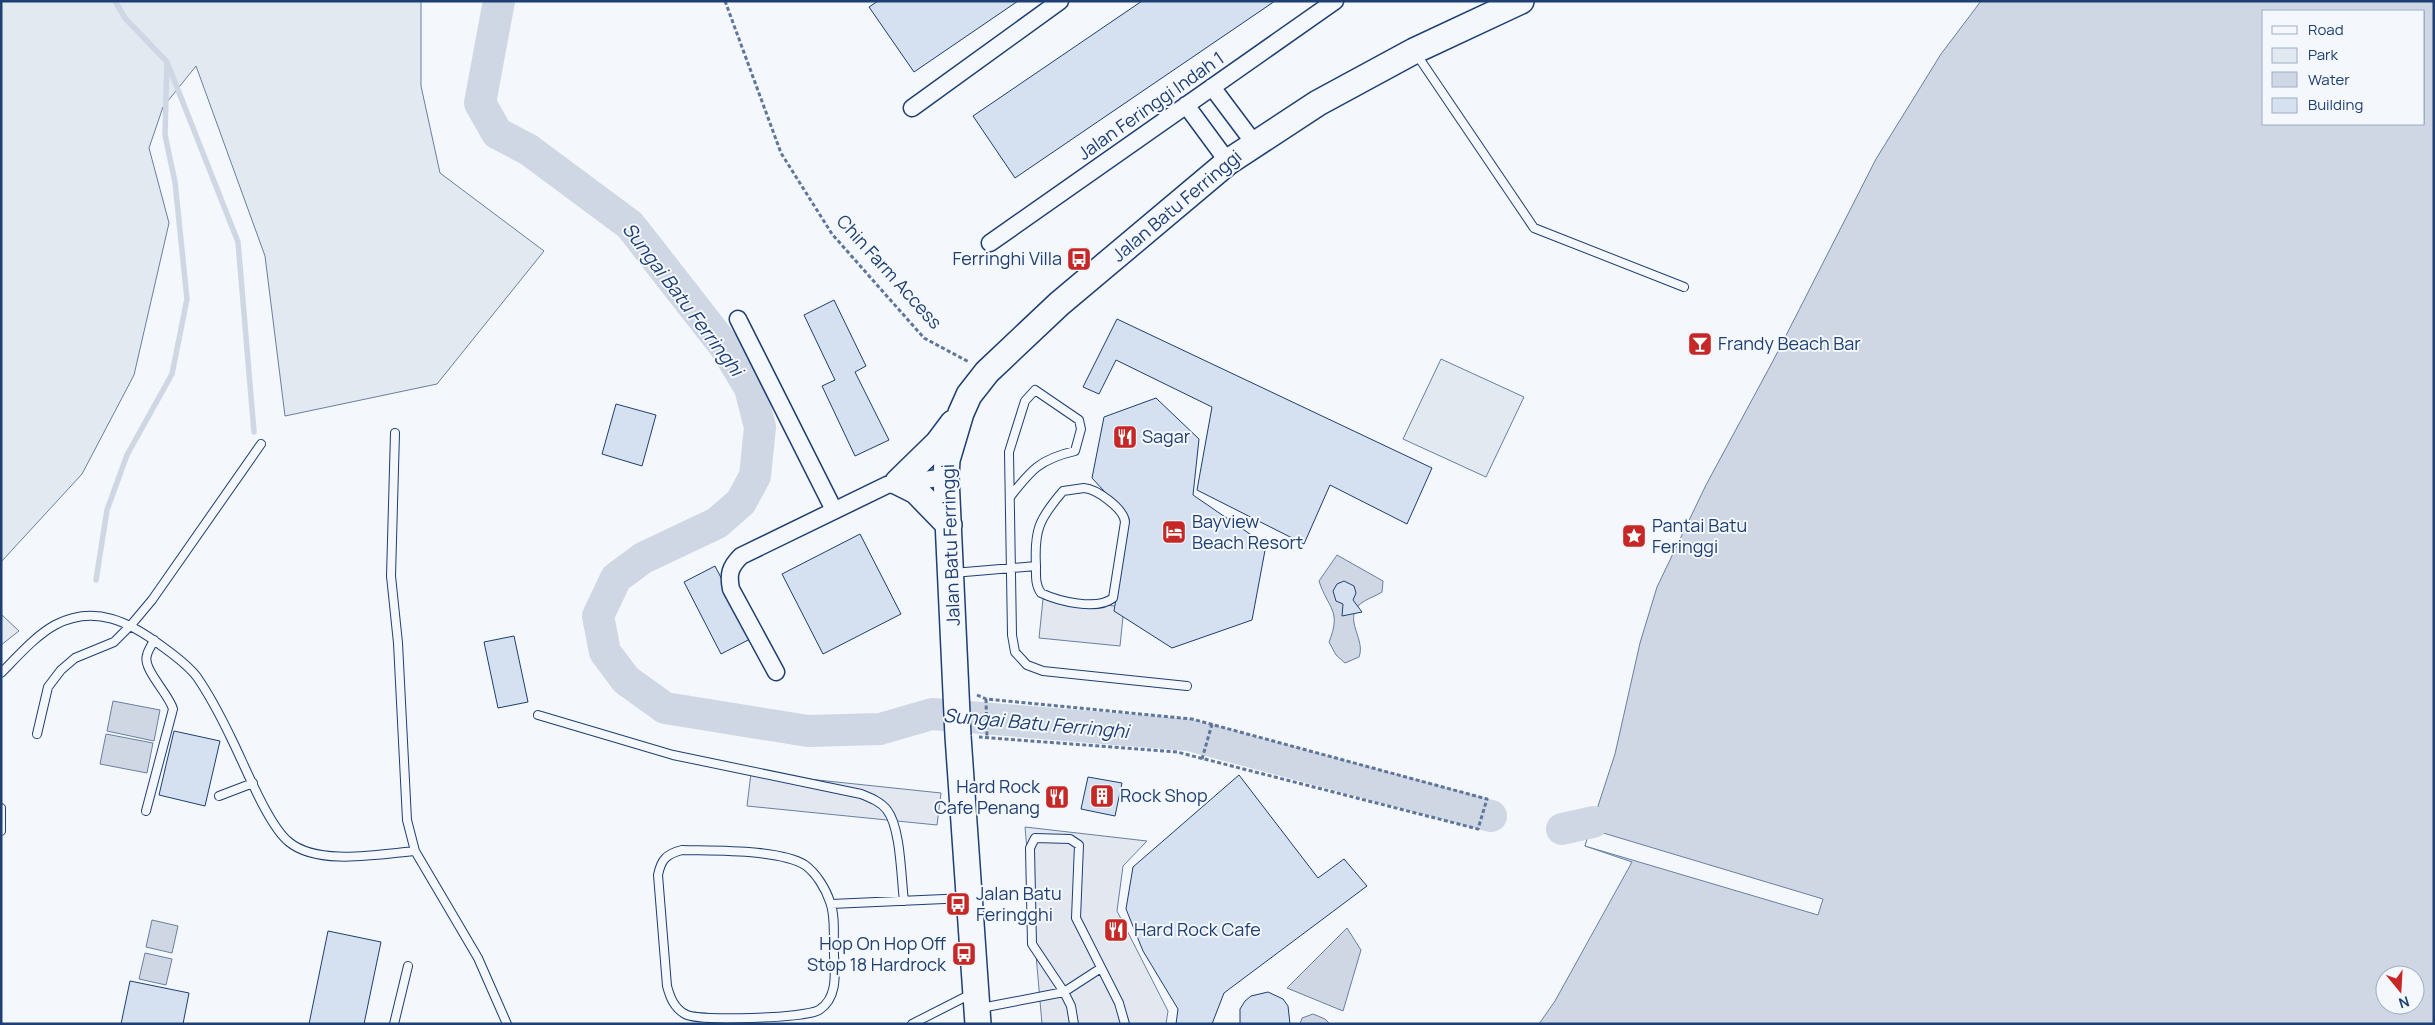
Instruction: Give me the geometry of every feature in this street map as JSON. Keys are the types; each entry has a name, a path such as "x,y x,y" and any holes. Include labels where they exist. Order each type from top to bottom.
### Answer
{"main road":[{"name":"Jalan Batu Ferringgi","path":"977,1008 958,736 946,477 947,460 961,413 969,395 987,372 1059,304 1228,162 1318,103 1414,51 1521,1"},
{"path":"948,525 916,491 898,482 938,443 961,413"}],"street":[{"path":"912,108 1060,1"},
{"name":"Jalan Feringgi Indah 1","path":"990,243 1335,1"},
{"path":"1212,87 1254,144"},
{"path":"1186,105 1228,162"},
{"path":"738,319 834,510"},
{"path":"776,672 731,589 728,577 732,565 741,556 886,485 946,477"}],"lane":[{"path":"1414,51 1534,228 1684,287"},
{"path":"1010,497 1030,472 1053,456 1075,452 1081,429 1079,420 1035,390 1025,401 1010,452 1010,497 1012,635 1015,652 1026,665 1043,671 1187,686"},
{"path":"396,433 391,576 398,643 407,820 415,851 478,958 507,1024"},
{"path":"37,734 48,687 61,670 75,658 114,642 131,625 152,600 261,444"},
{"path":"1090,489 1124,515 1125,522 1114,593 1109,600 1087,605 1045,595 1041,593 1037,585 1036,566 1034,540 1045,512 1063,491 1090,489"},
{"path":"951,573 1036,566"},
{"path":"1,673 26,648 54,626 75,618 96,615 131,625 154,640 196,676 232,739 252,783 279,830 289,842 303,850 332,857 415,851"},
{"path":"146,811 173,709 170,700 148,667 146,656 154,640"},
{"path":"538,715 673,755 861,794 875,800 887,810 895,830 904,901"},
{"path":"218,796 252,783"},
{"path":"1,808 1,831"},
{"path":"1074,1024 1071,1006 1064,992 1032,944 1030,848 1035,838 1070,839 1079,845 1076,918 1119,1003 1125,1024"},
{"path":"682,850 755,853 791,860 805,866 816,876 831,904 835,979 831,997 819,1010 802,1015 702,1019 685,1014 672,1003 666,986 658,875 660,863 669,854 682,850"},
{"path":"831,904 969,897"},
{"path":"394,1024 408,966"},
{"path":"912,1024 977,1008 1064,992 1101,968"}],"path":[{"name":"Chin Farm Access","path":"725,1 782,153 832,234 924,338 987,372"},
{"path":"956,694 975,694 986,699 1192,719 1487,799 1478,829 1177,752 958,736"},
{"path":"986,699 987,738"},
{"path":"1202,759 1212,724"}],"green space":[{"path":"1,1 421,1 421,86 440,173 544,251 437,384 285,416 265,256 196,66 163,107 149,148 169,223 134,375 82,474 1,562"},
{"path":"1441,359 1524,397 1486,477 1403,439"},
{"path":"1,614 19,631 1,645"}],"shaded area":[{"path":"1043,599 1124,607 1120,646 1039,638"},
{"path":"751,773 941,793 937,825 747,806"},
{"path":"1025,827 1147,841 1123,866 1117,911 1168,1011 1166,1024 1042,1024"}],"water":[{"path":"1981,1 2434,1 2434,1024 1539,1024 1555,1001 1632,862 1585,846 1615,754 1640,643 1657,587 1706,485 1774,359 1876,159 1941,54"},
{"path":"1337,555 1383,581 1382,592 1362,602 1355,610 1354,623 1360,643 1359,657 1345,663 1336,655 1329,642 1333,631 1334,616 1319,581"},
{"path":"113,701 160,710 154,741 107,731"},
{"path":"106,734 153,743 147,773 100,764"},
{"path":"152,920 178,926 172,953 146,947"},
{"path":"1347,928 1361,950 1343,1011 1287,988"},
{"path":"145,953 172,959 166,985 139,979"},
{"path":"1313,1014 1325,1019 1330,1024 1300,1024 1302,1018"}],"pier":[{"path":"1590,829 1823,899 1818,915 1585,846"}],"building":[{"path":"878,1 1018,1 914,72 869,7"},
{"path":"1142,1 1275,1 1015,178 973,116"},
{"path":"834,300 866,366 855,372 889,440 855,456 822,386 835,380 804,315"},
{"path":"1117,319 1432,468 1407,524 1330,485 1304,544 1197,490 1212,407 1116,360 1099,394 1083,387"},
{"path":"1156,398 1199,439 1193,495 1266,545 1252,620 1172,648 1114,611 1129,518 1092,478 1104,417"},
{"path":"616,404 656,415 642,466 602,454"},
{"path":"860,534 901,614 823,654 782,574"},
{"path":"715,566 752,638 721,654 684,582"},
{"path":"1344,581 1354,586 1356,593 1353,600 1362,612 1342,616 1343,604 1336,601 1333,591 1337,584"},
{"path":"514,636 528,702 498,708 484,642"},
{"path":"174,731 220,741 205,806 159,795"},
{"path":"1239,775 1318,878 1344,859 1367,886 1224,993 1212,1024 1176,1024 1178,1009 1143,951 1126,909 1133,867"},
{"name":"Rock Shop","path":"1088,777 1122,783 1115,816 1081,809"},
{"path":"328,931 381,942 364,1024 309,1024"},
{"path":"130,981 189,993 183,1024 121,1024"},
{"path":"1268,992 1283,999 1288,1006 1290,1024 1240,1024 1240,1009 1245,1001 1251,996"}],"waterway":[{"path":"115,1 125,18 167,62 238,242 254,432"},
{"name":"Sungai Batu Ferringhi","path":"499,1 480,103 497,133 529,150 630,225 726,348 750,388 760,427 755,476 741,502 717,523 643,558 616,578 598,616 605,652 626,680 665,708 808,731 880,729 932,714 1189,735 1491,816"},
{"path":"96,580 107,510 127,455 172,374 187,299 175,182 165,135 167,62"},
{"name":"Sungai Batu Ferringhi","path":"1562,829 1593,822"}],"place":[{"name":"Ferringhi Villa","path":"1079,259"},
{"name":"Frandy Beach Bar","path":"1700,344"},
{"name":"Sagar","path":"1125,437"},
{"name":"Bayview Beach Resort","path":"1174,532"},
{"name":"Pantai Batu Feringgi","path":"1634,536"},
{"name":"Rock Shop","path":"1102,796"},
{"name":"Hard Rock Cafe Penang","path":"1057,797"},
{"name":"Jalan Batu Feringghi","path":"958,904"},
{"name":"Hard Rock Cafe","path":"1116,930"},
{"name":"Hop On Hop Off Stop 18 Hardrock","path":"964,954"}]}
